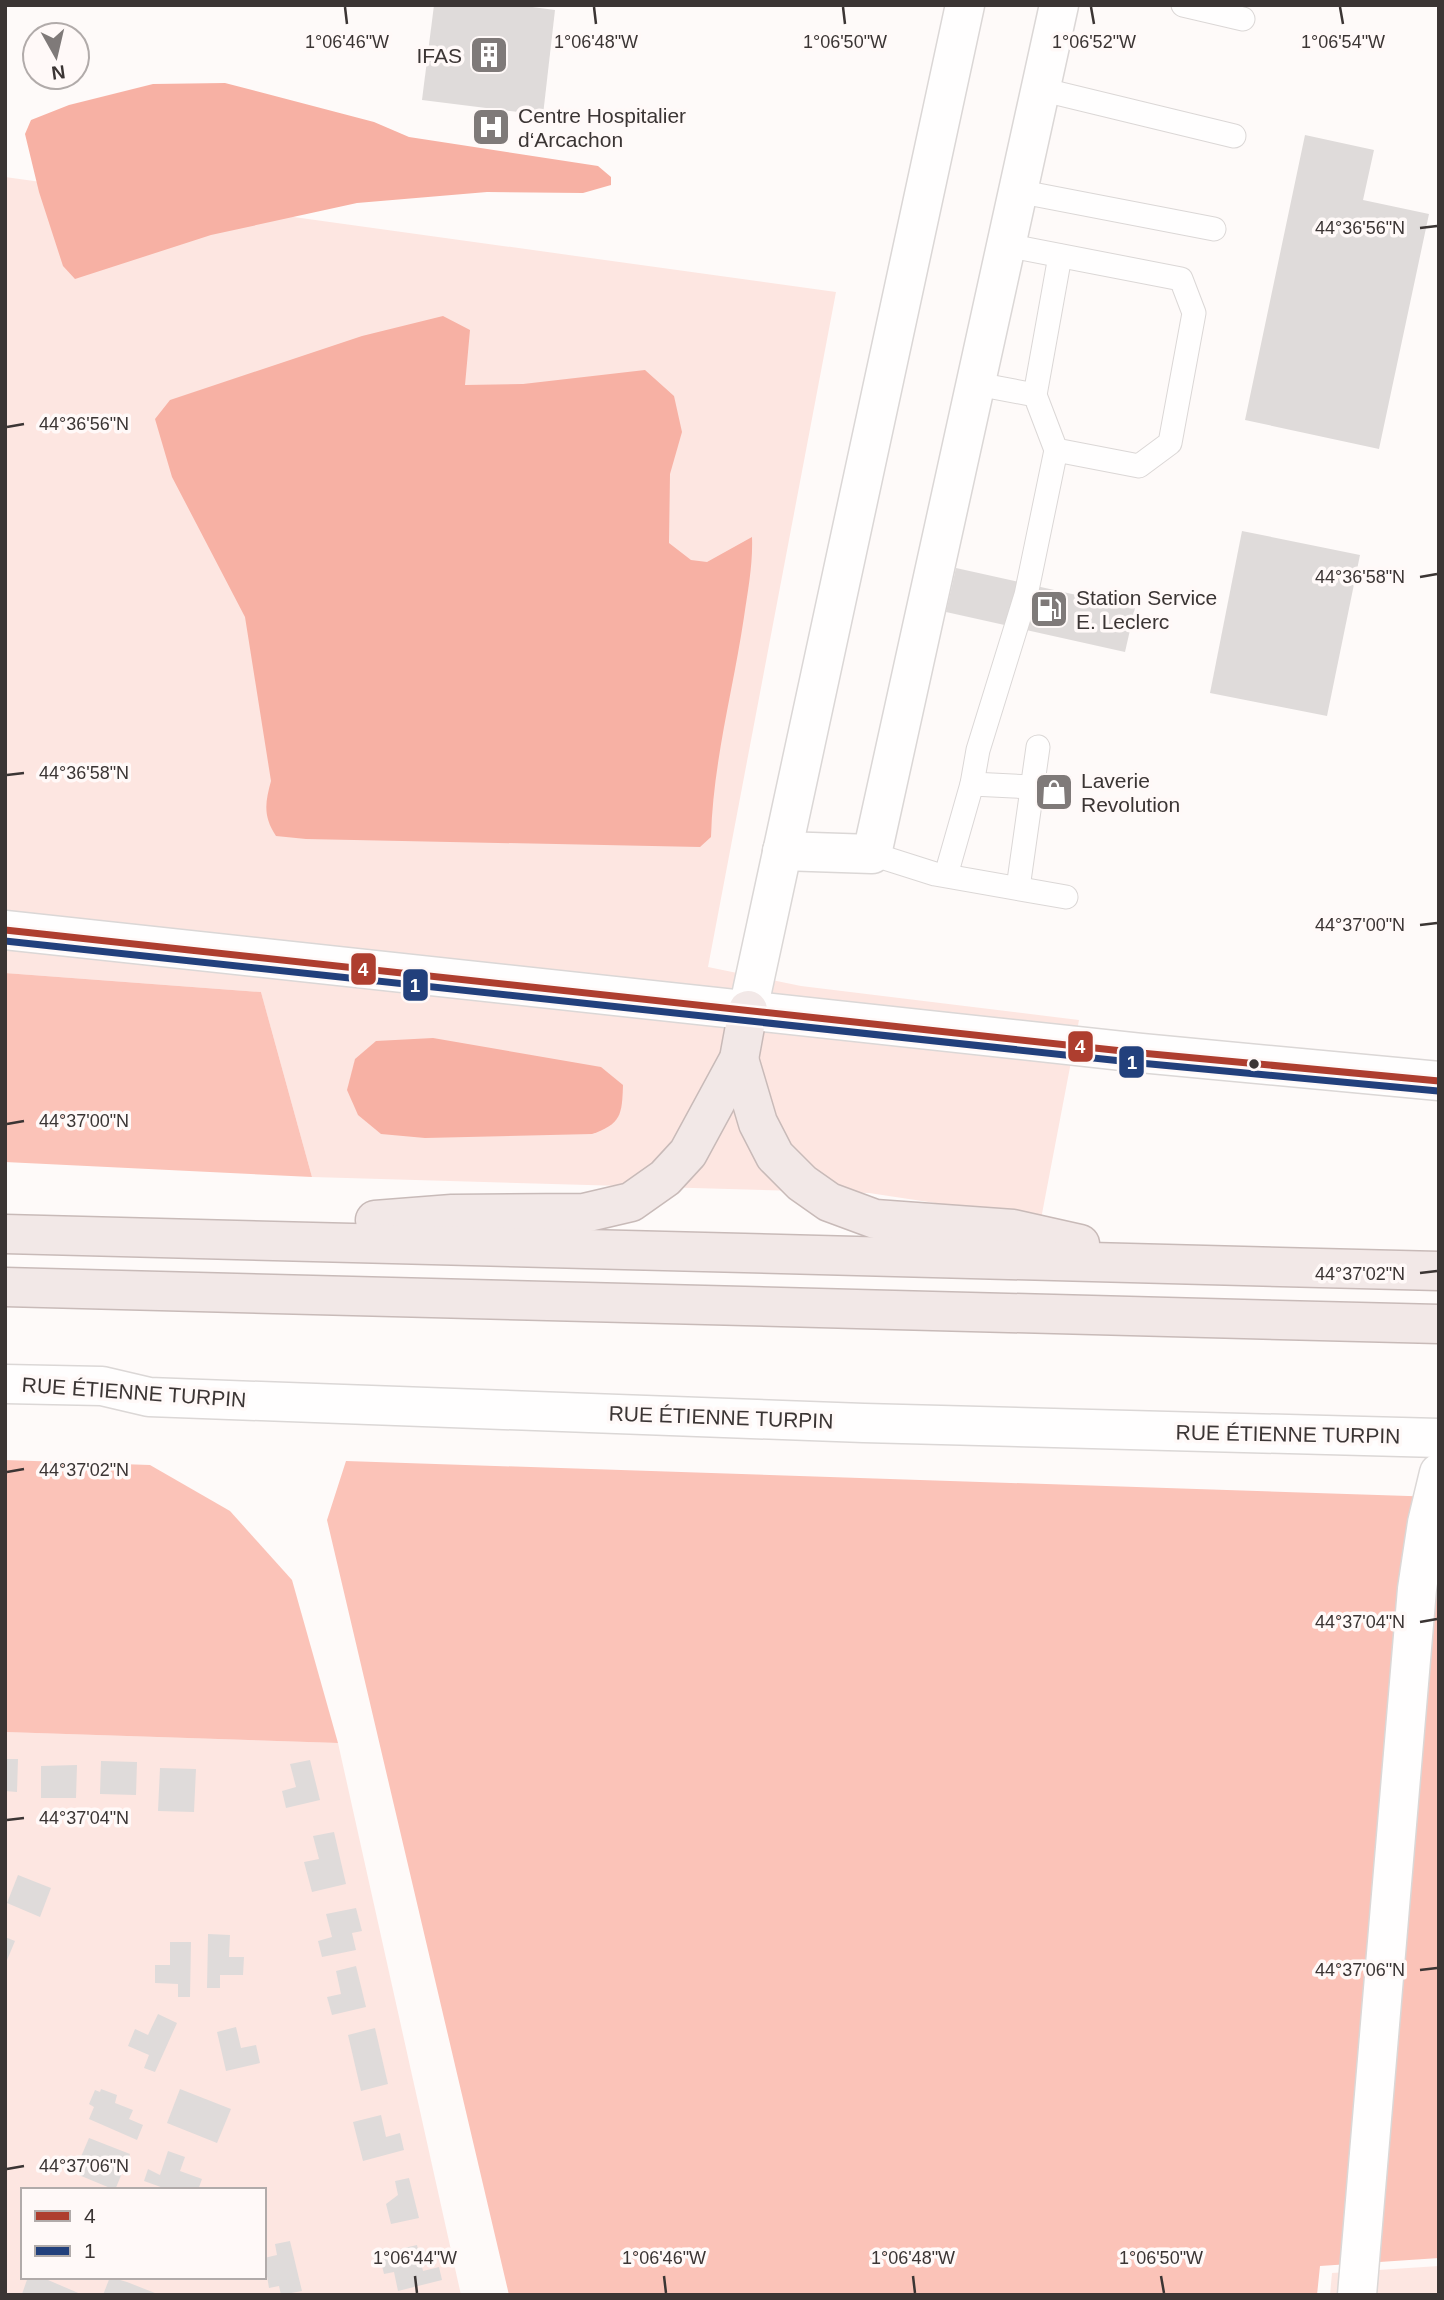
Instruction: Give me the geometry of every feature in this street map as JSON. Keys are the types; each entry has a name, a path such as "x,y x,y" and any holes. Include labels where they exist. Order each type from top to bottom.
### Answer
{"highway":[{"path":"171,1237 452,1214 584,1213 631,1202 664,1178 688,1153 739,1059 748,1010"},
{"path":"739,1059 758,1123 775,1156 802,1183 829,1202 875,1219 1013,1230 1178,1264"},
{"path":"5,1234 1439,1271"},
{"path":"5,1287 1439,1324"}],"street":[{"path":"748,1010 965,5"},
{"path":"782,850 872,854 1059,5"},
{"path":"5,930 1141,1053 1439,1081"},
{"name":"RUE ÉTIENNE TURPIN","path":"5,1384 102,1386 126,1389 149,1397 864,1423 1439,1438"},
{"path":"1357,2295 1418,1589 1427,1523 1439,1473"}],"lane":[{"path":"1183,5 1242,19"},
{"path":"1040,89 1234,136"},
{"path":"1017,191 1214,229"},
{"path":"1006,245 1181,279 1194,313 1170,443 1139,466 1056,450"},
{"path":"946,875 972,784 978,750 1026,596 1056,450 1035,395 1060,256"},
{"path":"977,384 1035,395"},
{"path":"1018,888 1038,747"},
{"path":"972,784 1031,787"},
{"path":"872,854 946,875 1066,897"}],"shaded area":[{"path":"225,83 374,122 409,137 598,166 611,177 611,185 583,193 487,192 357,203 211,235 75,279 63,266 39,192 25,134 31,120 69,105 153,84"},
{"path":"5,177 836,292 708,967 801,986 1079,1020 1041,1219 869,1193 312,1177 261,992 5,973"},
{"path":"443,316 470,330 465,385 523,384 645,370 674,396 682,432 670,474 669,543 691,560 707,562 752,537 749,587 719,754 711,837 700,847 306,839 276,836 272,829 266,809 271,781 245,617 172,477 155,419 170,400 362,336"},
{"path":"5,973 261,992 312,1177 5,1162"},
{"path":"433,1038 601,1067 623,1085 618,1117 609,1126 592,1134 425,1138 381,1134 358,1115 347,1090 355,1059 376,1041"},
{"path":"5,1460 150,1465 230,1511 292,1580 338,1743 5,1732"},
{"path":"346,1461 1439,1497 1439,2258 1320,2266 1317,2295 509,2295 327,1520"},
{"path":"5,1732 338,1743 461,2295 5,2295"},
{"path":"1439,2266 1439,2295 1330,2295 1332,2273"}],"building":[{"name":"IFAS","path":"434,5 517,5 555,10 543,115 422,100"},
{"path":"1305,135 1374,150 1363,200 1429,214 1379,449 1245,420"},
{"path":"1242,531 1360,555 1327,716 1210,693"},
{"path":"956,568 1135,608 1125,652 946,612"},
{"path":"5,1759 18,1759 17,1792 5,1791"},
{"path":"310,1760 320,1800 286,1808 282,1791 296,1787 290,1764"},
{"path":"101,1761 137,1762 136,1795 100,1794"},
{"path":"77,1765 76,1798 41,1798 41,1766"},
{"path":"160,1768 196,1769 194,1812 158,1811"},
{"path":"334,1832 346,1884 312,1892 304,1862 319,1859 313,1836"},
{"path":"18,1875 51,1888 40,1917 7,1903"},
{"path":"356,1908 362,1931 352,1933 356,1950 322,1957 318,1941 332,1937 326,1914"},
{"path":"208,1934 230,1935 229,1957 244,1957 243,1975 220,1975 220,1988 207,1988"},
{"path":"5,1937 15,1941 5,1965"},
{"path":"170,1942 191,1942 190,1997 178,1997 178,1984 155,1983 155,1965 170,1965"},
{"path":"356,1966 366,2007 332,2015 327,1997 341,1994 336,1971"},
{"path":"158,2014 177,2023 155,2072 144,2068 149,2055 128,2046 135,2029 148,2035"},
{"path":"236,2027 241,2048 256,2045 260,2063 226,2071 217,2032"},
{"path":"375,2028 388,2084 361,2091 348,2035"},
{"path":"101,2089 117,2095 115,2103 133,2110 129,2119 143,2125 137,2140 89,2119 94,2107 89,2104 95,2090 100,2092"},
{"path":"180,2089 231,2109 217,2143 167,2123"},
{"path":"381,2115 386,2137 400,2133 404,2150 363,2161 353,2122"},
{"path":"89,2138 130,2154 116,2188 74,2173"},
{"path":"168,2151 185,2157 180,2171 202,2179 199,2188 163,2188 144,2181 148,2169 160,2175"},
{"path":"409,2178 419,2218 391,2224 386,2204 398,2195 395,2181"},
{"path":"290,2241 302,2291 281,2295 279,2286 269,2288 266,2258 277,2255 275,2244"},
{"path":"417,2245 423,2271 439,2267 442,2280 398,2291 394,2272 384,2274 379,2254"},
{"path":"27,2279 46,2279 83,2295 25,2295 22,2294"},
{"path":"109,2279 117,2279 160,2295 103,2295"}],"transit line":[{"name":"4","path":"5,930 1141,1053 1439,1081"},
{"name":"1","path":"5,941 1140,1063 1438,1091"}],"place":[{"name":"IFAS","path":"489,55"},
{"name":"Centre Hospitalier d‘Arcachon","path":"491,127"},
{"name":"Station Service E. Leclerc","path":"1049,609"},
{"name":"Laverie Revolution","path":"1054,792"}]}
